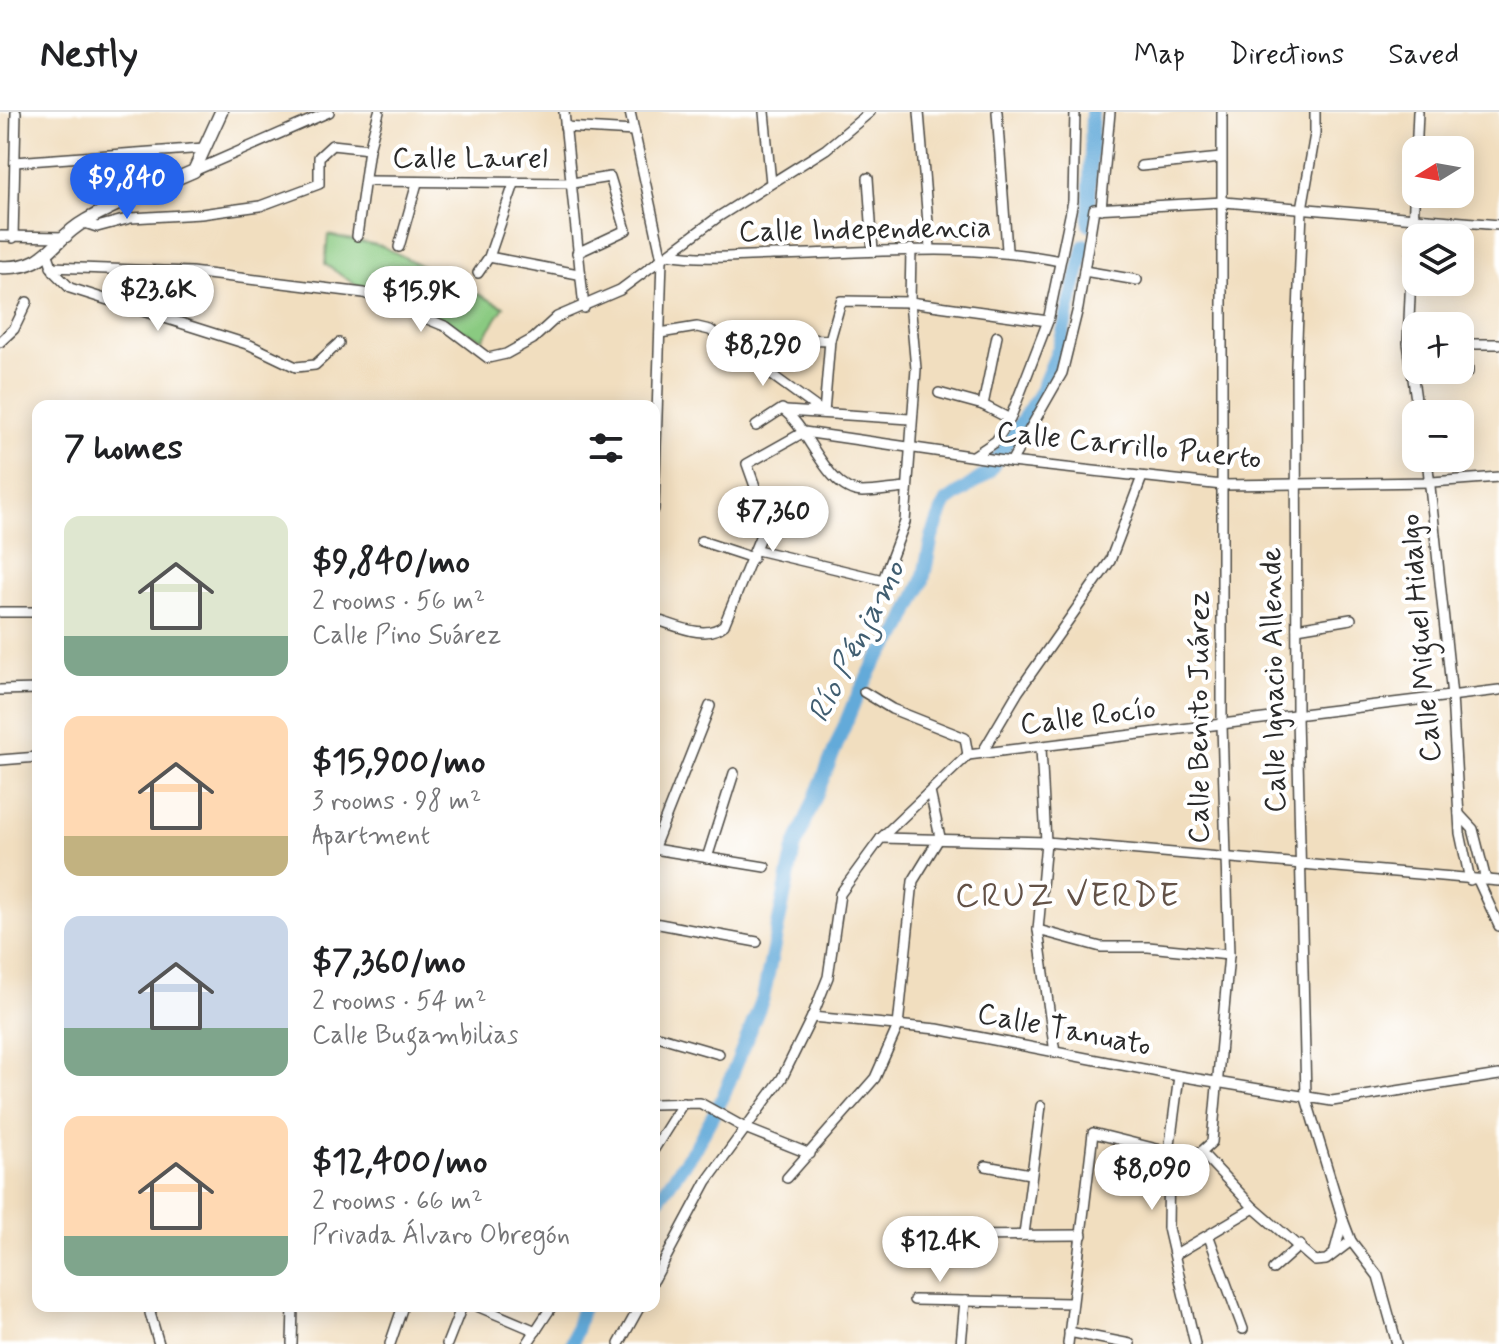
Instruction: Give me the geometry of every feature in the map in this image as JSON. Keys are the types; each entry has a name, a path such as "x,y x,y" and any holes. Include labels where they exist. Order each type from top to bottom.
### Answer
{"street":[{"path":"13,238 16,112"},
{"path":"194,171 221,112"},
{"path":"50,261 82,222 329,112"},
{"path":"357,236 369,149 379,112"},
{"path":"564,112 578,274 584,308"},
{"path":"630,112 665,257 658,400"},
{"path":"764,112 771,183"},
{"path":"0,267 50,261 191,272 364,293 447,327 488,358 506,354 533,339 557,317 620,290 771,183 826,149 870,112"},
{"path":"919,112 930,248"},
{"path":"997,112 1007,250"},
{"path":"979,455 996,441 1020,401 1048,321 1073,201 1075,112"},
{"path":"1006,461 1062,373 1098,209 1110,112"},
{"name":"Calle Benito Juárez","path":"1201,1152 1212,1142 1229,955 1222,725 1222,112"},
{"name":"Calle Ignacio Allende","path":"1315,112 1315,134 1302,209 1295,484 1306,1098 1343,1220 1351,1241 1378,1276 1397,1344"},
{"path":"1412,312 1418,112"},
{"path":"565,127 634,131"},
{"path":"82,222 97,227 131,218 201,214 260,206 319,184 319,157 332,145 369,149"},
{"path":"15,162 204,148"},
{"path":"1141,166 1221,158"},
{"name":"Calle Laurel","path":"367,181 514,184 572,183 610,177 626,225 623,233 577,253"},
{"path":"868,178 873,251"},
{"path":"399,247 417,183"},
{"path":"478,273 489,257 514,184"},
{"path":"1098,209 1224,202 1499,225"},
{"path":"0,236 67,237"},
{"name":"Calle Independencia","path":"665,257 930,248 1007,250 1060,261"},
{"path":"701,541 883,580 905,522 908,445 916,369 910,302 911,249"},
{"path":"489,257 578,274"},
{"path":"50,261 70,288 250,345 296,367 315,365 339,343"},
{"path":"1084,271 1137,280"},
{"path":"824,413 830,340 841,301 910,302 1048,321"},
{"path":"0,342 14,329 27,302"},
{"path":"660,333 697,327 722,337 824,413"},
{"path":"983,405 997,336"},
{"path":"722,337 830,340"},
{"path":"1474,344 1499,344"},
{"path":"939,393 983,405 1010,419"},
{"path":"756,426 784,410 910,419"},
{"path":"784,410 804,432 822,462 849,489 860,492 906,488"},
{"path":"660,621 693,631 716,631 724,625 767,520 747,464 804,432"},
{"name":"Calle Carrillo Puerto","path":"804,432 1006,461 1222,485 1432,482 1499,477"},
{"name":"Calle Miguel Hidalgo","path":"1430,472 1452,696 1459,814 1478,880 1499,926"},
{"path":"982,753 1018,692 1110,561 1142,477"},
{"path":"0,612 32,612"},
{"path":"1297,628 1351,619"},
{"path":"0,690 32,689"},
{"name":"Calle Rocío","path":"968,755 1499,690"},
{"path":"660,1269 707,1181 782,1078 812,1017 828,977 840,894 847,882 878,842 968,755 965,738 892,709 864,692"},
{"path":"660,833 710,706"},
{"path":"1041,748 1046,842 1038,930 1055,1053"},
{"path":"0,760 32,757"},
{"path":"707,858 734,773"},
{"path":"787,1178 875,1078 898,1026 913,881 940,837 930,792"},
{"name":"Calle Miguel Hidalgo","path":"1459,814 1473,829 1478,880"},
{"path":"878,842 940,837 1046,842 1499,881"},
{"path":"660,849 765,867"},
{"path":"660,924 757,942"},
{"path":"1038,930 1101,947 1148,947 1229,955"},
{"name":"Calle Tanuato","path":"812,1017 937,1029 1179,1076 1332,1101 1499,1075"},
{"path":"660,1037 719,1054"},
{"path":"1179,1076 1169,1152 1168,1228 1195,1344"},
{"path":"660,1139 683,1103"},
{"path":"660,1104 700,1103 745,1128 810,1154"},
{"path":"1024,1234 1041,1106"},
{"path":"1068,1344 1093,1133 1169,1152 1201,1152 1254,1208 1320,1262 1351,1241"},
{"path":"986,1166 1030,1174"},
{"path":"1176,1254 1254,1208"},
{"path":"1335,1250 1343,1220"},
{"path":"945,1236 1082,1235"},
{"path":"1209,1237 1243,1329"},
{"path":"1273,1269 1300,1245"},
{"path":"914,1300 1071,1303"},
{"path":"961,1344 965,1301"},
{"path":"150,1312 159,1344"},
{"path":"292,1344 293,1312"},
{"path":"390,1344 401,1312"},
{"path":"447,1344 460,1312"},
{"path":"491,1312 536,1331"},
{"path":"527,1344 548,1312"},
{"path":"619,1344 637,1312"},
{"path":"1069,1332 1130,1344"}],"green space":[{"path":"328,235 382,246 504,307 483,339 363,290 325,264"}],"waterway":[{"name":"Río Pénjamo","path":"1089,224 1092,112"},
{"name":"Río Pénjamo","path":"660,1197 695,1148 723,1097 763,998 794,849 853,705 876,661 900,631 923,580 932,537 945,503 988,473 1041,391 1059,348 1085,245"},
{"name":"Río Pénjamo","path":"572,1344 581,1312"}],"district":[{"name":"CRUZ VERDE","path":"1068,896"}]}
